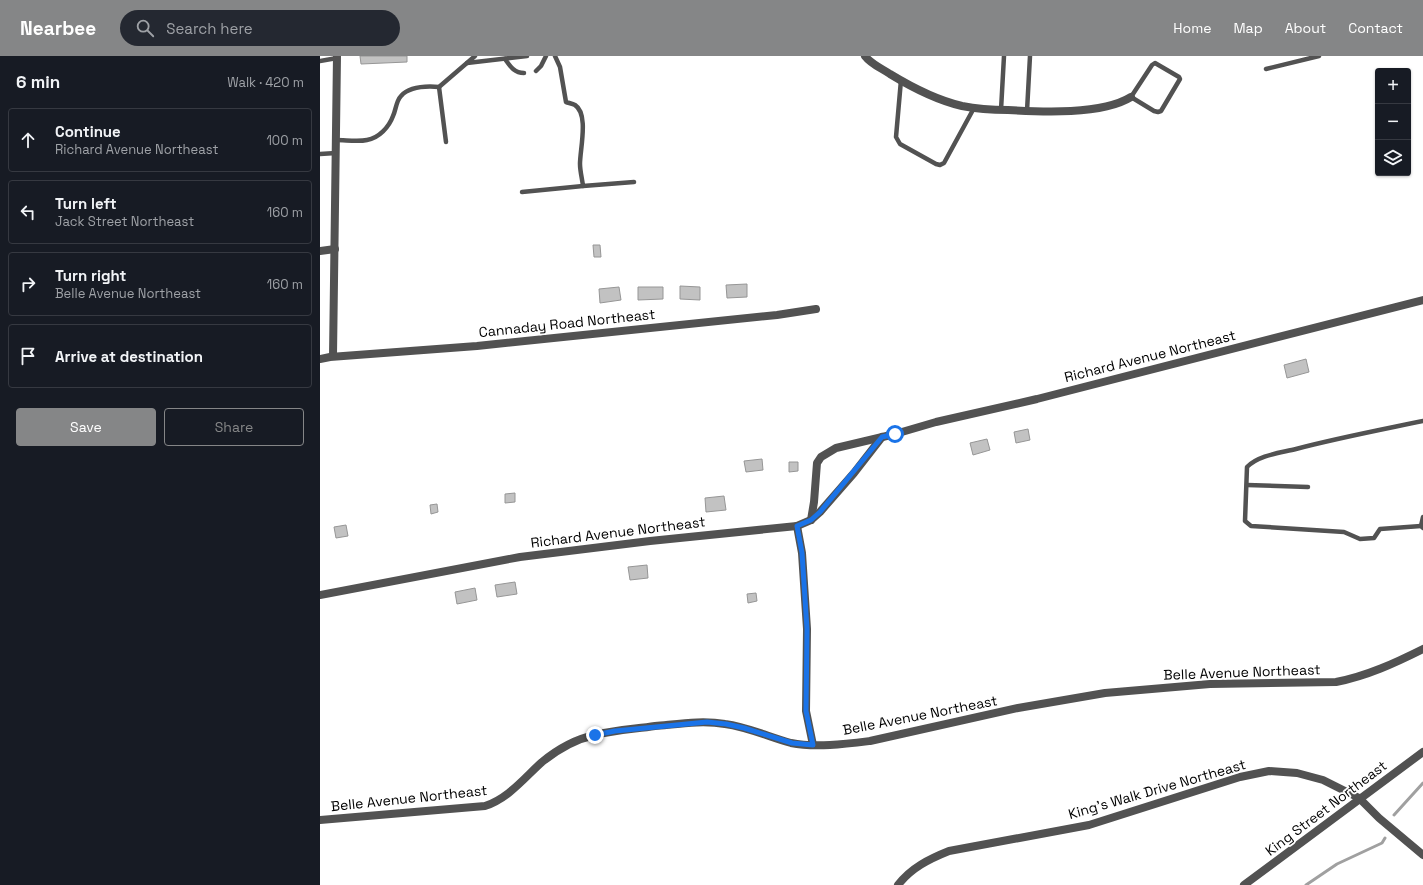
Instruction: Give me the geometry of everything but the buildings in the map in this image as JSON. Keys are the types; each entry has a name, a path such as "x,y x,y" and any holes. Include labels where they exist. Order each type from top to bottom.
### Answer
{"street":[{"path":"865,56 874,64 926,94 944,101 974,108 1027,111 1065,111 1091,109 1116,104 1131,97"},
{"path":"334,356 337,57"},
{"path":"320,250 335,249"},
{"name":"Richard Avenue Northeast","path":"811,520 814,502 815,468 821,457 836,448 936,422 1036,399 1423,300"},
{"name":"Cannaday Road Northeast","path":"320,359 334,356 477,346 777,315 816,309"},
{"name":"Richard Avenue Northeast","path":"320,595 535,555 650,541 797,526 811,520 820,512 882,437"},
{"path":"797,526 802,553 807,629 806,711 813,745"},
{"name":"Belle Avenue Northeast","path":"320,820 485,806 506,796 543,762 560,749 595,735 615,731 707,722 744,728 792,743 813,745 844,744 870,741 1032,705 1105,693 1210,684 1336,682 1354,679 1376,671 1423,649"},
{"name":"King Street Northeast","path":"1244,885 1423,752"},
{"name":"King's Walk Drive Northeast","path":"898,885 903,878 916,867 949,851 1089,825 1240,777 1269,772 1297,773 1323,780 1360,798"},
{"path":"1360,798 1379,818 1423,855"}],"lane":[{"path":"336,140 367,140 378,136 388,126 401,96 408,91 423,86 439,87 475,56"},
{"path":"467,63 527,56"},
{"path":"536,71 541,66 546,56"},
{"path":"555,56 560,67 566,102 575,105 580,112 583,130 580,165 583,186"},
{"path":"1000,110 1004,56"},
{"path":"1027,111 1030,56"},
{"path":"1266,68 1319,56"},
{"path":"320,61 337,57"},
{"path":"505,59 512,69 518,73 524,73"},
{"path":"1155,63 1179,76 1179,82 1161,111 1154,111 1131,97 1152,65 1155,63"},
{"path":"901,80 897,113 897,140 900,144 936,164 940,165 944,163 974,108"},
{"path":"439,87 446,142"},
{"path":"320,154 336,153"},
{"path":"522,192 634,182"},
{"path":"1423,421 1340,437 1265,456 1252,462 1247,467 1245,521 1251,526 1344,532 1360,539 1374,538 1380,529 1422,527 1423,517"},
{"path":"1246,485 1308,487"}],"waterway":[{"path":"1394,815 1423,783"},
{"path":"1306,885 1337,864 1382,843 1385,838"}],"route":[{"path":"595,735 615,731 707,722 744,728 792,743 813,745 806,711 807,629 802,553 797,526 811,520 820,512 854,473 882,437 895,434"}]}
